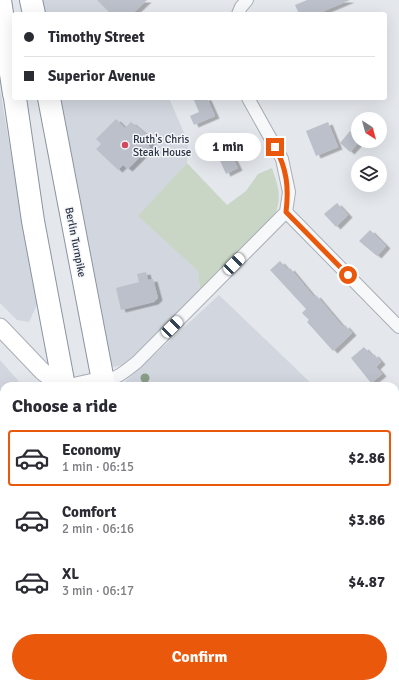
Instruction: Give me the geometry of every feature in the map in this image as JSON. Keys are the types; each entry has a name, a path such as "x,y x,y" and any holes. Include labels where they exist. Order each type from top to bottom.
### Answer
{"highway":[{"path":"0,0 12,81"},
{"path":"31,0 34,12"},
{"path":"15,100 32,221 61,382"},
{"name":"Berlin Turnpike","path":"49,100 104,382"}],"street":[{"path":"239,12 241,6 247,0"},
{"path":"105,382 118,376 137,362 286,212 289,192 282,159 249,100"},
{"path":"286,212 399,327"},
{"path":"0,327 42,371 57,382"}],"shaded area":[{"path":"38,0 147,0 134,12 40,12"},
{"path":"0,90 37,305 29,322 17,320 0,303"},
{"path":"55,100 170,100 188,142 187,163 139,216 198,271 200,290 132,357 122,365 114,367 109,364"},
{"path":"219,295 310,382 126,382"},
{"path":"0,360 19,382 0,382"}],"green space":[{"path":"187,163 227,205 246,191 258,174 272,168 279,192 277,209 274,216 200,290 198,271 138,216"}],"building":[{"path":"97,0 147,0 134,12 109,12"},
{"path":"307,0 350,0 322,12 298,12 295,5"},
{"path":"194,100 208,100 215,116 194,125 190,116 199,112"},
{"name":"Ruth's Chris Steak House","path":"116,119 125,128 131,122 153,140 148,145 150,147 128,169 123,165 118,170 96,149 101,144 96,139"},
{"path":"328,122 338,147 316,156 306,131"},
{"path":"350,131 351,148 354,148 350,152 340,143"},
{"path":"228,148 238,168 226,174 217,154"},
{"path":"337,203 348,215 336,227 324,214"},
{"path":"370,230 386,246 377,256 359,241"},
{"path":"280,261 288,270 290,268 314,297 316,295 343,327 345,325 352,333 333,351 307,322 309,320 302,313 306,309 270,270"},
{"path":"146,272 148,280 153,279 158,298 154,302 121,310 116,288 139,282 137,274"},
{"path":"364,347 372,356 374,354 381,362 376,367 382,374 370,382 351,358"}],"place":[{"name":"Ruth's Chris Steak House","path":"125,145"}],"route":[{"path":"275,147 282,159 289,192 286,212 348,275"}]}
